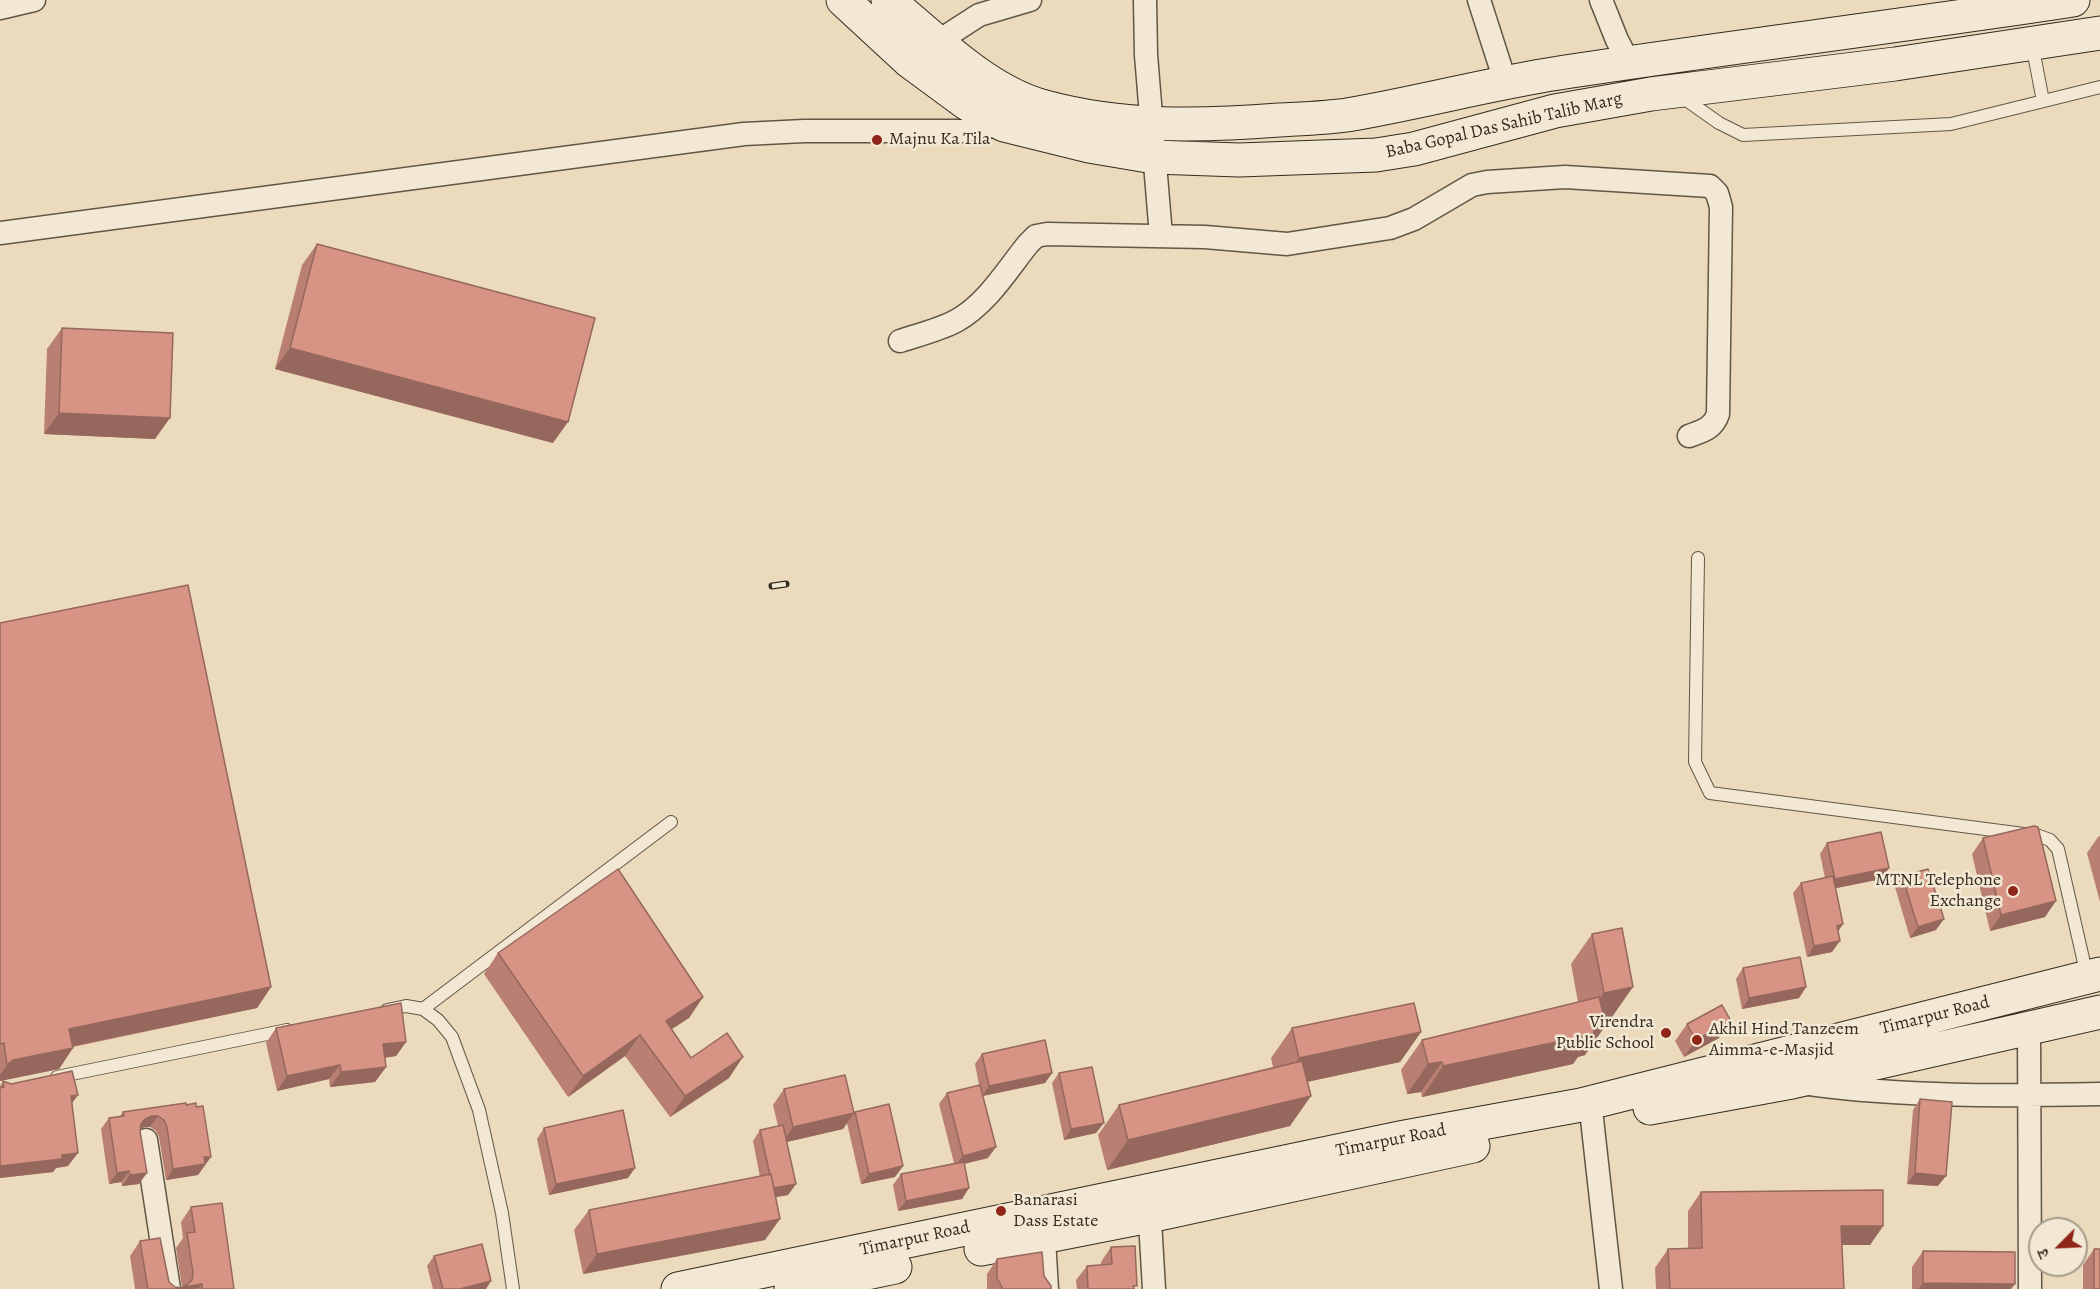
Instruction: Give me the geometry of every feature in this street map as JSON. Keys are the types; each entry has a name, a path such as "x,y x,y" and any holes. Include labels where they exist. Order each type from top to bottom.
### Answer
{"main road":[{"name":"Baba Gopal Das Sahib Talib Marg","path":"843,0 909,61 966,103 1004,125 1089,146 1154,157 1239,160 1376,155 1414,149 1555,111 1675,91 1895,64 2100,33"},
{"name":"Baba Gopal Das Sahib Talib Marg","path":"888,0 982,77 1015,95 1043,107 1151,124 1239,123 1342,116 1629,63 1890,28 2073,0"},
{"name":"Timarpur Road","path":"1790,1068 2094,976"},
{"name":"Timarpur Road","path":"678,1289 813,1280 1043,1225 1149,1203 1405,1137 1592,1111 1790,1068 2029,1028 2100,1012"}],"street":[{"path":"0,8 34,0"},
{"path":"909,61 979,15 1030,0"},
{"path":"1145,0 1151,124 1161,236"},
{"path":"1479,0 1506,84"},
{"path":"1601,0 1629,63"},
{"path":"0,232 744,135 804,131 962,131 1004,125 1043,107"},
{"path":"900,341 954,322 980,304 1036,236 1047,234 1205,237 1287,244 1390,228 1414,219 1472,185 1487,182 1565,177 1710,186 1717,193 1721,207 1718,414 1715,423 1708,429 1689,436"},
{"path":"2029,1028 2030,1289"},
{"path":"1790,1068 1866,1092 2030,1096 2100,1094"},
{"path":"1592,1111 1611,1289"},
{"path":"146,1140 169,1289"},
{"path":"1149,1203 1154,1289"},
{"path":"1043,1225 1047,1289"}],"lane":[{"path":"2032,44 2043,101"},
{"path":"1675,91 1719,123 1743,135 1951,124 2100,87"},
{"path":"1698,558 1695,762 1710,793 2039,836 2050,840 2058,849 2094,976"},
{"path":"423,1009 671,822"},
{"path":"371,1013 406,1006 423,1009 438,1020 452,1037 479,1110 502,1213 513,1289"},
{"path":"46,1079 302,1027"}],"building":[{"path":"317,244 595,318 568,422 290,348"},
{"path":"62,328 173,333 170,418 59,413"},
{"path":"188,585 271,987 69,1029 73,1048 13,1060 7,1065 4,1043 0,1044 0,623"},
{"path":"2038,827 2056,901 2001,915 1983,838"},
{"path":"1881,832 1889,868 1835,879 1827,843"},
{"path":"618,869 703,997 666,1021 691,1058 727,1033 743,1057 685,1096 640,1035 583,1076 498,953"},
{"path":"1928,869 1944,919 1918,927 1902,876"},
{"path":"1833,876 1843,924 1837,926 1840,941 1814,946 1801,883"},
{"path":"1622,928 1633,987 1604,993 1592,934"},
{"path":"1800,957 1806,987 1749,998 1743,968"},
{"path":"1599,997 1606,1025 1593,1028 1594,1034 1443,1066 1442,1062 1428,1064 1422,1040"},
{"path":"401,1003 406,1042 383,1044 386,1067 341,1072 340,1065 287,1076 276,1028"},
{"path":"1414,1003 1421,1032 1299,1058 1292,1028"},
{"path":"1722,1005 1731,1021 1696,1040 1687,1024"},
{"path":"1045,1040 1052,1073 989,1086 982,1054"},
{"path":"1302,1061 1311,1096 1128,1140 1119,1105"},
{"path":"1092,1067 1104,1123 1071,1129 1059,1073"},
{"path":"72,1071 78,1095 71,1096 78,1153 62,1155 62,1159 0,1166 0,1088 4,1087 3,1081 11,1084"},
{"path":"845,1075 854,1113 793,1127 784,1089"},
{"path":"980,1085 996,1147 963,1156 947,1093"},
{"path":"1920,1099 1952,1102 1946,1176 1915,1173"},
{"path":"186,1103 186,1105 196,1103 196,1107 203,1106 211,1157 204,1157 205,1164 173,1169 167,1127 164,1120 158,1116 152,1116 141,1124 140,1131 147,1173 130,1175 129,1171 117,1173 109,1118 124,1116 123,1112"},
{"path":"889,1104 903,1166 869,1174 855,1112"},
{"path":"623,1110 635,1168 556,1184 544,1128"},
{"path":"783,1125 796,1184 774,1188 760,1130"},
{"path":"964,1162 969,1188 906,1201 901,1174"},
{"path":"771,1174 780,1219 597,1254 589,1210"},
{"path":"1883,1190 1883,1226 1841,1226 1844,1289 1670,1289 1668,1249 1702,1248 1701,1192"},
{"path":"222,1203 234,1289 202,1289 202,1284 182,1288 192,1280 193,1273 187,1233 195,1232 191,1207"},
{"path":"160,1238 169,1282 180,1288 148,1289 140,1241"},
{"path":"482,1244 491,1281 460,1289 443,1289 434,1256"},
{"path":"1135,1246 1137,1286 1133,1286 1134,1289 1088,1289 1087,1266 1112,1264 1111,1247"},
{"path":"2094,1249 2100,1249 2100,1289 2094,1289"},
{"path":"1923,1251 2015,1252 2015,1284 1923,1283"},
{"path":"1042,1252 1044,1276 1051,1289 1003,1289 997,1278 997,1259"}],"railway":[{"path":"772,586 786,584"}],"place":[{"name":"Majnu Ka Tila","path":"877,140"},
{"name":"MTNL Telephone Exchange","path":"2013,891"},
{"name":"Virendra Public School","path":"1666,1033"},
{"name":"Akhil Hind Tanzeem Aimma-e-Masjid","path":"1697,1040"},
{"name":"Banarasi Dass Estate","path":"1001,1211"}]}
